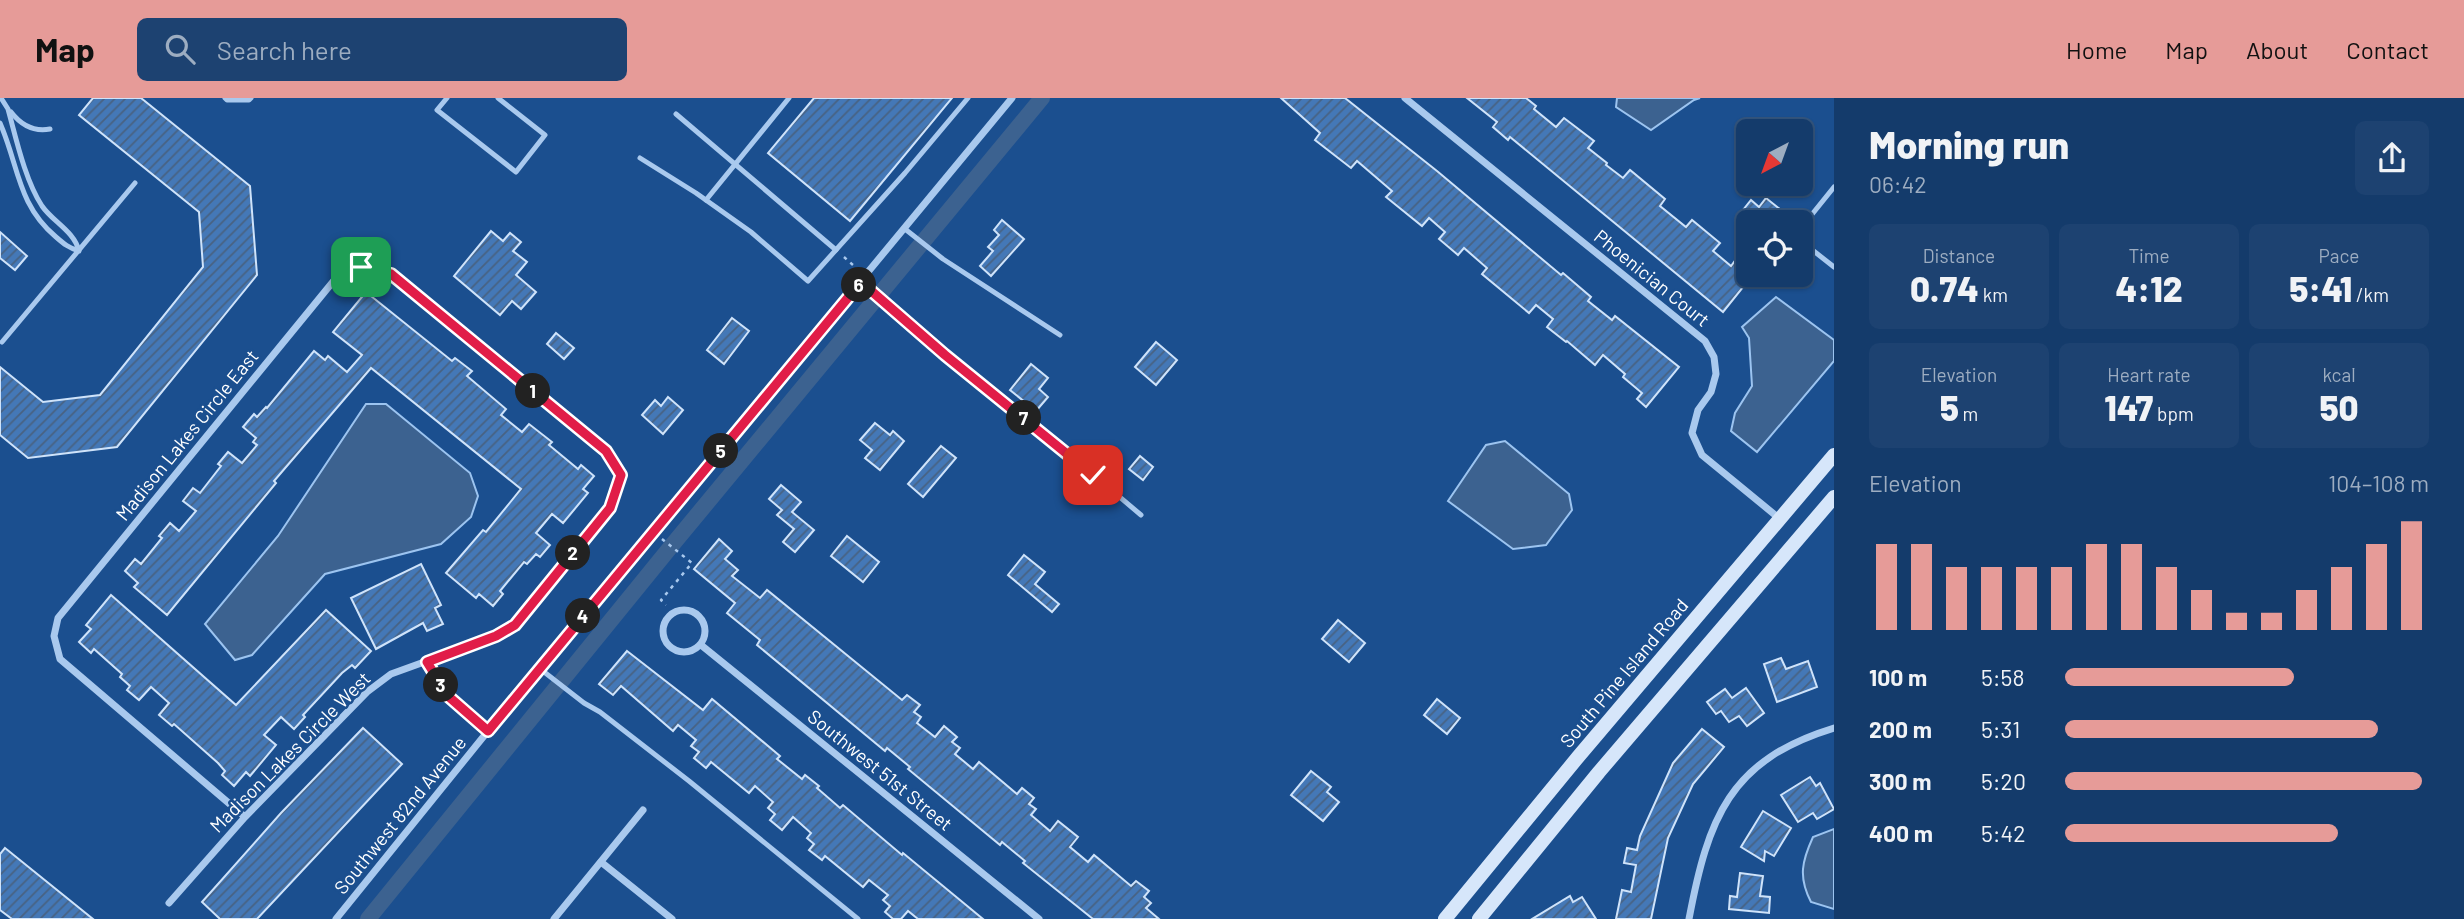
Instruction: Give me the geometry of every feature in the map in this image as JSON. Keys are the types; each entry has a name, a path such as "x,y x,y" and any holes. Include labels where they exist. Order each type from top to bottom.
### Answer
{"main road":[{"name":"South Pine Island Road","path":"1445,919 1578,757 1834,455"},
{"path":"1479,919 1599,772 1834,497"}],"street":[{"name":"Southwest 82nd Avenue","path":"336,919 539,668 1012,98"},
{"name":"Phoenician Court","path":"1405,98 1705,341 1714,357 1716,374 1711,392 1698,410 1692,433 1702,455 1780,519"},
{"name":"Madison Lakes Circle East","path":"245,817 60,659 54,636 58,618 336,278 361,267 391,274 606,451 621,475"},
{"name":"Madison Lakes Circle West","path":"169,903 245,817 367,692 391,674 496,636 515,625 610,508 621,475"},
{"path":"689,610 701,618 705,631 701,645 682,653 669,647 662,635 664,621 669,615 689,610"},
{"name":"Southwest 51st Street","path":"701,645 1040,919"},
{"name":"Southwest 82nd Avenue","path":"427,662 448,696 488,731"},
{"path":"1689,919 1707,841 1733,791 1763,761 1782,748 1799,739 1834,728"},
{"path":"554,919 643,810"},
{"path":"601,862 672,919"}],"lane":[{"path":"1,98 16,119 32,128 50,129"},
{"path":"225,98 251,98"},
{"path":"447,98 437,110 516,173 545,135 498,98"},
{"path":"706,200 789,98"},
{"path":"640,158 751,232 808,281 968,98"},
{"path":"8,108 36,195 51,216 76,241 79,251"},
{"path":"676,114 836,250"},
{"path":"0,124 18,181 33,213 69,248 79,251"},
{"path":"2,342 135,183"},
{"path":"1813,213 1834,187"},
{"path":"905,229 937,254 1060,335"},
{"path":"1813,250 1834,267"},
{"path":"861,282 945,355 1141,515"},
{"path":"539,668 689,781 858,919"}],"path":[{"path":"836,250 854,266"},
{"path":"662,538 692,564 661,600 666,605"}],"water":[{"path":"1617,98 1700,98 1651,130 1616,107"},
{"path":"1776,297 1834,340 1834,361 1757,452 1731,431 1735,413 1752,386 1749,338 1742,327"},
{"path":"366,404 386,404 470,473 478,496 471,517 441,544 325,574 252,655 235,660 205,624 278,536"},
{"path":"1505,441 1569,494 1572,510 1546,545 1513,549 1448,501 1486,445"},
{"path":"1834,829 1834,909 1811,902 1804,885 1803,869 1813,837"}],"building":[{"path":"93,98 141,98 250,186 257,275 117,447 28,458 0,435 0,367 43,402 100,395 203,267 199,212 79,115"},
{"path":"814,98 952,98 850,221 768,153"},
{"path":"1281,98 1345,98 1561,275 1563,273 1591,297 1588,301 1612,320 1615,316 1679,367 1646,407 1637,399 1642,393 1603,355 1595,365 1547,327 1553,319 1536,305 1529,313 1482,274 1487,268 1464,248 1458,255 1439,239 1445,232 1429,218 1422,226 1386,197 1392,191 1357,161 1351,168 1315,140 1320,133"},
{"path":"1467,98 1526,98 1536,106 1534,109 1556,127 1564,118 1594,141 1588,148 1607,163 1606,165 1623,178 1630,170 1665,199 1660,206 1686,227 1692,220 1720,243 1713,251 1731,266 1736,259 1736,287 1743,287 1723,312 1510,137 1508,140 1493,127 1497,122"},
{"path":"1766,198 1781,210 1743,210 1751,200 1759,207"},
{"path":"1002,220 1024,239 991,276 980,266 993,251 988,247 999,235 994,230"},
{"path":"491,231 503,241 510,233 521,242 513,251 527,262 516,275 536,292 521,309 512,301 500,315 454,276"},
{"path":"0,232 27,256 15,270 0,258"},
{"path":"366,292 452,361 455,358 472,371 467,376 506,409 501,415 522,432 529,424 552,442 549,445 578,469 581,465 594,476 583,489 588,493 563,523 552,514 536,533 550,545 540,557 536,554 527,564 524,562 500,591 503,594 493,606 479,594 476,598 446,573 483,530 486,532 521,489 371,368 274,481 276,483 167,615 134,587 138,583 125,571 135,559 141,564 162,538 159,536 170,523 179,531 196,511 183,501 193,488 200,493 221,466 218,464 228,452 242,463 257,445 253,442 256,438 243,427 254,414 257,417 267,408 314,351 325,360 328,356 347,372 362,355 333,332"},
{"path":"732,318 749,331 724,364 707,350"},
{"path":"556,333 574,348 564,359 547,344"},
{"path":"1156,342 1177,360 1156,385 1135,367"},
{"path":"1031,364 1048,378 1039,389 1048,397 1036,411 1010,390"},
{"path":"668,397 683,410 663,434 642,415 655,400 661,406"},
{"path":"875,423 890,435 893,431 904,441 880,470 865,458 872,450 860,440"},
{"path":"941,446 956,458 923,497 908,484"},
{"path":"1140,456 1153,467 1143,480 1129,469"},
{"path":"781,485 801,502 792,512 814,530 795,552 783,542 794,529 777,515 782,510 769,499"},
{"path":"847,536 879,562 863,582 831,556"},
{"path":"719,539 732,551 725,559 738,570 732,576 760,598 767,590 902,700 907,695 920,705 914,712 921,717 917,723 935,737 944,726 957,737 952,742 960,748 955,754 973,769 979,762 1017,794 1022,788 1034,798 1029,804 1036,809 1031,815 1050,831 1058,821 1078,837 1070,847 1088,862 1094,855 1131,886 1136,881 1149,891 1144,897 1151,903 1146,908 1159,919 1093,919 1023,863 1025,861 1002,842 1000,845 908,769 910,767 887,748 885,751 757,645 760,640 727,613 735,603 694,569"},
{"path":"1024,555 1045,572 1035,584 1059,604 1052,612 1008,575"},
{"path":"421,564 441,605 435,608 443,624 427,631 423,623 376,649 351,598"},
{"path":"111,595 236,705 326,610 371,651 355,668 352,665 342,673 303,715 305,717 294,729 281,717 264,735 276,745 250,776 246,772 234,786 222,775 225,771 218,763 174,724 172,726 159,715 169,703 151,687 139,700 127,690 130,686 120,677 122,674 94,649 91,653 79,642 91,629 86,625"},
{"path":"1338,620 1365,643 1349,662 1322,639"},
{"path":"627,651 703,710 712,699 780,756 777,759 802,779 805,775 840,808 843,805 983,919 918,919 908,911 901,919 893,919 885,912 890,906 883,900 888,895 869,880 863,887 825,856 822,860 809,850 814,844 807,838 811,833 793,817 782,830 770,820 775,814 768,808 773,802 755,786 749,793 711,762 706,768 694,758 699,752 691,746 696,740 678,725 673,731 621,686 613,695 599,684"},
{"path":"1781,658 1786,669 1808,661 1817,687 1777,702 1764,664"},
{"path":"1746,688 1764,713 1747,726 1739,716 1729,722 1721,711 1716,714 1707,702 1725,689 1732,698"},
{"path":"1437,699 1460,718 1447,734 1424,715"},
{"path":"363,728 402,764 257,919 220,919 202,902 281,813"},
{"path":"1702,729 1724,747 1693,784 1668,838 1651,919 1616,919 1622,890 1631,892 1636,865 1624,863 1627,848 1637,850 1640,836 1673,763"},
{"path":"1311,771 1331,787 1327,792 1339,802 1323,821 1291,795"},
{"path":"1810,777 1816,786 1820,783 1834,809 1817,819 1813,813 1798,822 1781,795"},
{"path":"1763,811 1791,828 1774,856 1765,851 1764,861 1741,847"},
{"path":"5,848 93,919 12,919 0,910 0,854"},
{"path":"1740,873 1763,876 1760,896 1770,897 1769,913 1729,909 1730,896 1737,897"},
{"path":"1570,896 1573,902 1582,897 1596,919 1532,919"}],"waterway":[{"path":"368,919 673,544 1042,98"}],"route":[{"path":"361,267 391,274 606,451 621,475 610,508 515,625 496,636 427,662 448,696 488,731 861,282 945,355 1093,475"}]}
